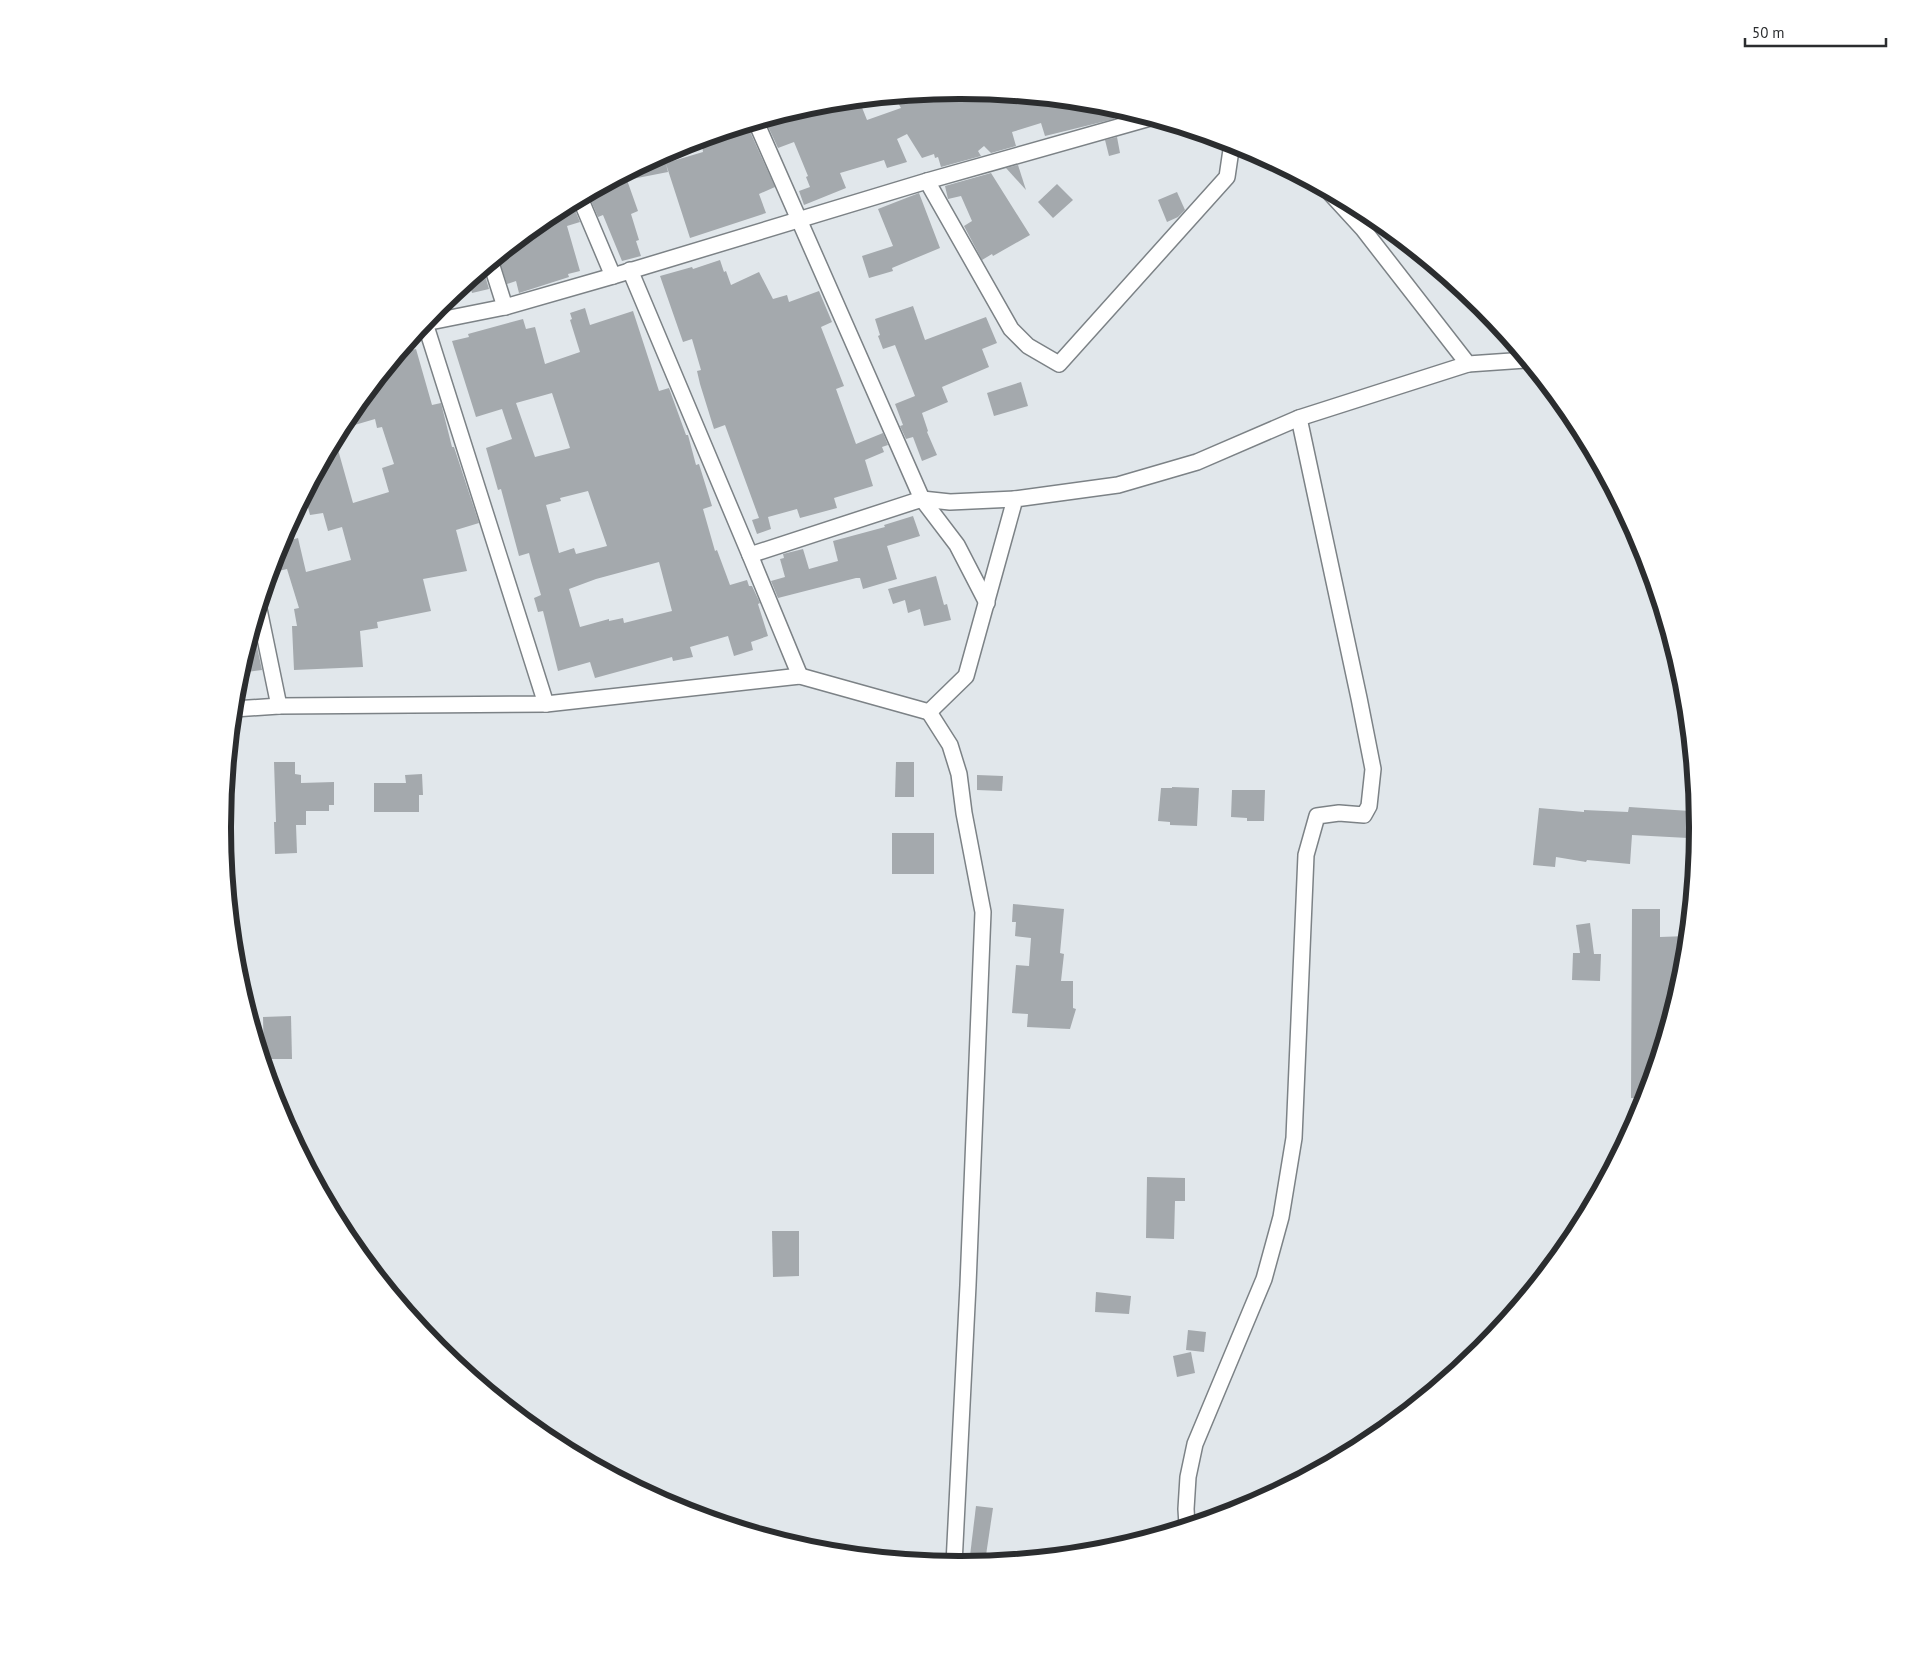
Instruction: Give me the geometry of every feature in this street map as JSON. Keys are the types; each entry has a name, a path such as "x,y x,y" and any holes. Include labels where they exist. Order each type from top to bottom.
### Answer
{"street":[{"path":"437,321 505,307 927,181 1138,121"},
{"path":"758,128 922,499 957,545 987,603"},
{"path":"927,181 1011,329 1028,346 1059,364 1227,177 1231,151"},
{"path":"583,204 614,276"},
{"path":"1345,209 1363,229 1468,364"},
{"path":"493,269 505,307"},
{"path":"630,270 800,676"},
{"path":"427,331 546,704"},
{"path":"750,555 922,499 950,502 1015,499 1118,485 1197,462 1298,418 1468,364 1519,360"},
{"path":"1187,1520 1188,1477 1195,1444 1264,1279 1280,1217 1294,1138 1306,855 1317,816 1340,813 1364,815 1369,806 1372,786 1373,769 1359,698 1298,418"},
{"path":"929,712 966,676 1015,499"},
{"path":"261,621 279,706"},
{"path":"241,709 279,706 546,704 800,676 929,712 950,745 959,774 964,813 983,912 968,1285 954,1556"}],"building":[{"path":"960,99 1008,100 1102,113 1113,116 1114,119 1045,136 1041,123 1012,132 1016,146 991,153 984,146 978,151 981,156 941,167 938,157 935,158 934,154 922,158 907,134 897,139 907,162 887,168 884,160 840,173 846,188 804,205 799,191 810,187 806,177 808,176 794,142 778,148 767,125 818,113 861,106 867,120 901,108 897,102"},
{"path":"749,130 775,187 759,194 766,213 690,238 666,164 668,172 627,180 638,211 631,214 639,240 636,241 641,256 622,261 603,215 598,217 590,200 638,174 666,161 666,163 703,152 702,146"},
{"path":"1117,137 1120,153 1109,156 1105,140"},
{"path":"1018,165 1026,190 1006,168"},
{"path":"991,173 1030,235 993,256 992,254 982,260 964,226 972,221 961,196 948,199 945,186"},
{"path":"1057,184 1073,200 1053,218 1038,202"},
{"path":"1177,192 1185,210 1178,217 1167,222 1158,200"},
{"path":"919,193 940,248 892,268 893,271 869,278 862,256 893,246 878,209"},
{"path":"575,209 580,222 567,226 580,271 568,274 569,277 519,293 516,281 507,284 500,263 516,249"},
{"path":"720,260 731,285 759,272 773,299 787,295 789,302 819,291 832,322 821,327 844,386 836,389 856,444 883,433 888,445 882,447 884,452 865,460 873,486 834,498 837,508 800,518 797,509 768,517 771,529 757,534 752,520 759,518 725,425 714,429 700,384 697,371 701,370 692,339 683,342 660,276 692,267 693,269"},
{"path":"485,276 489,289 472,293 471,288"},
{"path":"913,306 925,340 986,317 997,343 982,349 989,367 942,387 948,402 922,413 927,432 937,455 922,461 913,437 906,439 900,426 903,425 895,404 915,396 895,345 883,349 875,319"},
{"path":"585,308 590,325 633,311 659,391 669,388 686,435 688,435 696,465 699,464 712,506 703,509 715,551 717,550 730,585 747,580 760,603 758,604 768,636 751,642 753,650 734,656 728,636 690,647 693,657 673,661 672,657 595,678 590,662 558,671 543,611 538,612 534,598 541,595 529,553 519,556 501,489 498,490 486,448 512,439 502,409 476,417 452,341 469,337 468,334 523,319 526,329 535,327 545,364 580,352 570,320 572,319 570,313","holes":["552,393 570,448 535,457 516,403","588,491 607,546 576,554 574,548 559,553 546,505 561,501 560,498","659,562 672,611 624,623 623,618 609,621 609,619 580,627 569,589 596,579"]},
{"path":"416,349 432,405 441,403 452,447 454,447 479,523 456,530 467,571 423,579 431,611 377,622 378,628 360,631 363,667 294,670 292,626 297,626 294,609 299,608 287,569 278,571 291,540 298,538 306,572 351,560 342,527 328,531 323,513 310,515 307,503 338,449 353,503 389,492 382,468 394,464 382,427 377,428 375,419 352,426 409,351"},
{"path":"1021,382 1028,406 994,416 987,393"},
{"path":"913,516 920,536 887,546 897,579 863,589 860,578 856,578 778,598 771,581 785,577 780,559 784,558 783,554 803,549 809,569 838,561 833,541 885,527 884,525"},
{"path":"936,576 944,605 947,604 951,620 924,626 920,609 908,613 905,600 893,604 888,589"},
{"path":"256,640 262,670 248,672"},
{"path":"274,762 295,762 295,774 301,775 301,783 334,782 334,805 329,805 329,811 306,811 306,825 296,825 297,853 275,854"},
{"path":"896,762 914,762 914,797 895,797"},
{"path":"422,774 423,795 419,795 419,812 374,812 374,783 406,783 405,775"},
{"path":"977,775 1003,776 1002,791 977,790"},
{"path":"1161,788 1199,788 1197,826 1170,825 1170,822 1158,821"},
{"path":"1232,790 1265,790 1264,821 1247,821 1247,818 1231,817"},
{"path":"1629,807 1688,811 1688,838 1632,835 1630,864 1587,860 1586,862 1556,857 1555,867 1533,865 1539,808 1584,812 1584,810 1628,812"},
{"path":"892,833 934,833 934,874 892,874"},
{"path":"1013,904 1064,909 1060,953 1064,954 1061,981 1073,981 1073,1008 1076,1009 1070,1029 1027,1027 1028,1014 1012,1013 1016,965 1029,966 1031,938 1015,936 1016,922 1012,922"},
{"path":"1632,909 1660,909 1660,937 1681,936 1664,1016 1650,1062 1636,1098 1631,1098"},
{"path":"1590,923 1594,954 1601,954 1600,981 1572,980 1573,953 1580,953 1576,925"},
{"path":"291,1016 292,1059 269,1059 264,1041 263,1017"},
{"path":"1147,1177 1185,1178 1185,1201 1175,1201 1174,1239 1146,1238"},
{"path":"772,1231 799,1231 799,1276 773,1277"},
{"path":"1096,1292 1131,1296 1129,1314 1095,1312"},
{"path":"1188,1330 1206,1332 1204,1352 1186,1350"},
{"path":"1191,1352 1195,1373 1177,1377 1173,1356"},
{"path":"976,1506 993,1508 986,1555 970,1556"}]}
